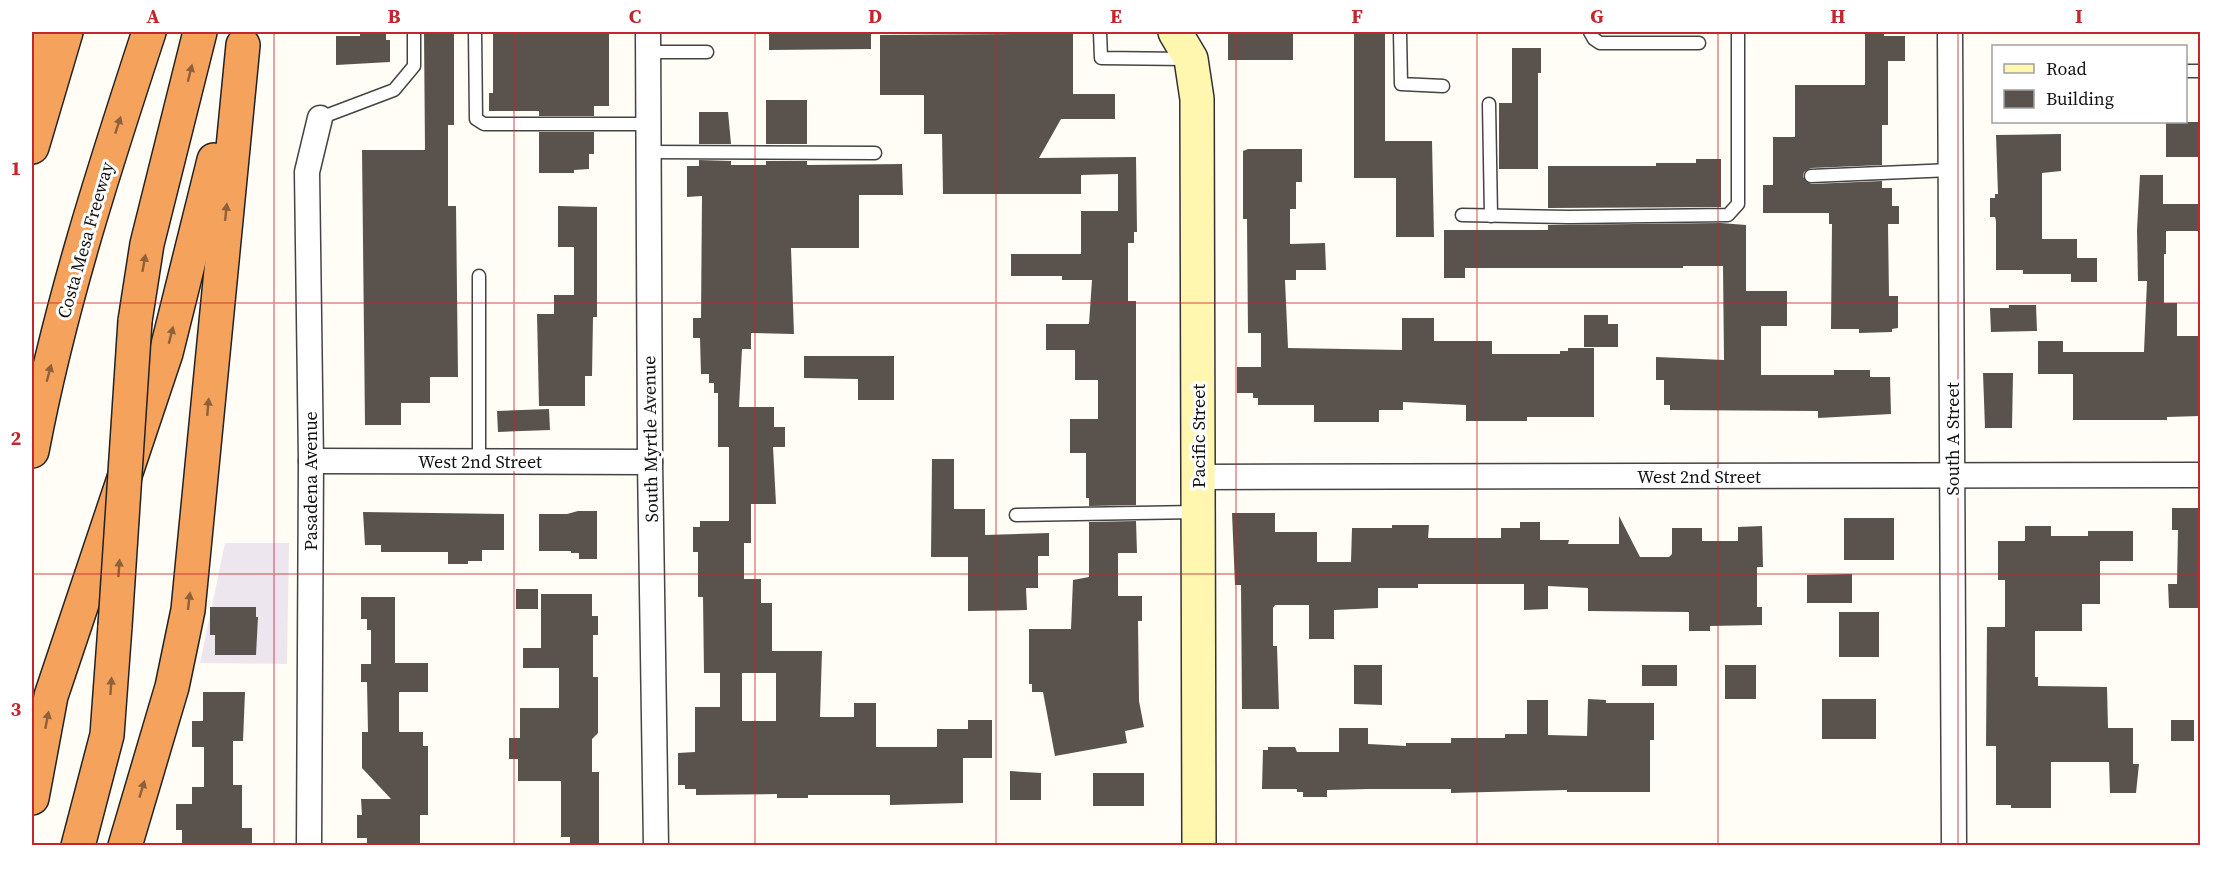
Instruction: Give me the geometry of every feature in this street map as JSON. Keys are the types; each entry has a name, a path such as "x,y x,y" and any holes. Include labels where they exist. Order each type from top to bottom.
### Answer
{"highway":[{"path":"32,75 40,32"},
{"path":"32,147 66,32"},
{"name":"Costa Mesa Freeway","path":"32,451 42,400 92,206 149,32"},
{"path":"78,846 107,735 135,321 147,244 200,32"},
{"path":"32,798 51,696 166,353 245,38"},
{"path":"125,846 172,687 188,610 245,38"}],"street":[{"name":"South A Street","path":"1950,32 1953,846"},
{"name":"South Myrtle Avenue","path":"648,42 650,462 656,846"},
{"name":"Pacific Street","path":"1184,43 1197,99 1199,846"},
{"name":"Pasadena Avenue","path":"309,846 311,460 307,172 320,118"},
{"name":"West 2nd Street","path":"311,460 650,462"},
{"name":"West 2nd Street","path":"1198,477 2200,475"}],"lane":[{"path":"320,118 394,90 414,66 414,32"},
{"path":"476,32 476,119 484,124 648,124"},
{"path":"1100,32 1101,58 1184,43"},
{"path":"1400,32 1401,84 1443,86"},
{"path":"1590,32 1600,43 1700,44"},
{"path":"1462,214 1491,216 1728,215 1738,204 1738,32"},
{"path":"648,42 707,52"},
{"path":"1489,104 1491,216"},
{"path":"648,152 875,153"},
{"path":"1811,176 1951,170"},
{"path":"479,276 479,461"},
{"path":"1016,515 1198,512"}],"shaded area":[{"path":"225,543 289,543 287,664 200,663"}],"building":[{"path":"360,32 386,32 386,40 390,40 390,62 336,65 336,36 360,36"},
{"path":"424,32 454,32 454,125 448,125 448,206 456,206 458,377 430,377 430,403 401,403 401,425 365,425 362,150 425,150"},
{"path":"493,32 609,32 609,106 594,106 594,116 539,116 539,111 489,111 489,93 493,93"},
{"path":"769,32 871,32 871,49 769,50"},
{"path":"1014,32 1073,32 1073,94 1115,94 1115,119 1061,119 1039,158 1136,157 1137,232 1134,232 1134,243 1128,243 1128,301 1136,301 1136,505 1089,506 1089,498 1086,498 1086,453 1070,453 1070,419 1098,419 1098,380 1075,380 1075,350 1046,350 1046,324 1089,324 1092,280 1062,280 1062,276 1011,276 1011,254 1081,254 1081,211 1118,211 1118,174 1081,175 1081,194 943,194 942,134 924,134 924,95 880,95 880,35 1014,34"},
{"path":"1228,32 1293,32 1293,60 1228,60"},
{"path":"1354,32 1385,32 1385,141 1432,141 1434,237 1396,237 1396,178 1354,178"},
{"path":"1865,32 1884,32 1884,36 1905,36 1905,61 1888,61 1888,125 1882,125 1882,165 1811,168 1804,172 1803,177 1811,184 1882,181 1882,188 1892,188 1892,206 1899,206 1899,224 1888,224 1889,296 1898,296 1898,328 1892,329 1892,332 1859,333 1859,329 1831,329 1832,224 1829,224 1829,213 1763,213 1763,185 1773,185 1773,137 1795,137 1795,85 1865,85"},
{"path":"1512,48 1541,48 1541,73 1538,73 1538,169 1499,169 1499,103 1512,103"},
{"path":"766,100 807,100 807,144 766,144"},
{"path":"699,112 728,112 731,144 699,144"},
{"path":"2200,122 2200,157 2166,157 2166,123"},
{"path":"539,132 594,132 594,154 589,154 589,169 574,170 574,173 539,173"},
{"path":"2061,134 2061,171 2042,173 2042,239 2077,239 2077,258 2097,258 2097,282 2071,282 2071,274 2023,274 2023,270 1996,270 1996,221 1995,217 1990,217 1990,198 1995,198 1995,194 1998,194 1996,135"},
{"path":"1248,149 1302,149 1302,182 1296,182 1296,209 1290,209 1290,244 1325,243 1326,270 1296,270 1296,280 1285,280 1288,348 1402,350 1402,318 1434,318 1434,341 1492,341 1492,354 1560,354 1560,351 1568,351 1568,348 1594,348 1594,417 1527,417 1527,421 1466,421 1466,405 1403,402 1403,410 1379,410 1379,422 1314,422 1314,405 1258,405 1258,398 1253,398 1253,393 1237,393 1237,367 1261,367 1261,333 1248,333 1247,219 1243,219 1243,151"},
{"path":"1696,159 1721,159 1721,207 1548,208 1548,166 1656,166 1656,163 1696,163"},
{"path":"699,160 731,161 731,165 766,165 766,161 807,161 807,165 902,164 903,195 859,195 859,248 791,248 794,334 751,333 751,349 742,349 739,407 774,407 774,427 785,427 785,447 773,447 776,504 751,504 751,543 744,543 744,579 761,579 761,603 772,603 772,651 822,651 820,717 854,717 854,703 876,703 876,747 937,747 937,729 968,729 968,720 992,720 992,758 963,758 963,803 890,805 890,795 808,795 808,798 777,798 777,794 696,795 696,789 685,789 685,785 678,785 678,753 695,752 695,707 720,707 720,673 704,673 703,597 698,597 698,552 693,552 693,527 700,527 700,521 729,521 729,447 718,447 718,393 714,393 714,383 709,383 709,374 701,374 700,338 693,338 693,318 701,318 702,196 687,197 687,166 699,166","holes":["742,673 776,673 776,721 742,721"]},
{"path":"2140,175 2163,175 2163,204 2200,204 2200,231 2166,231 2164,303 2177,303 2177,336 2200,336 2200,416 2167,417 2167,420 2073,420 2073,374 2038,374 2038,341 2063,341 2063,352 2144,352 2147,281 2138,281 2137,230"},
{"path":"558,206 597,207 597,317 593,317 592,376 585,376 585,406 539,406 537,314 554,314 554,295 574,295 574,247 558,247"},
{"path":"1721,223 1746,225 1746,291 1787,291 1787,326 1761,326 1761,375 1834,375 1834,370 1870,370 1870,377 1890,377 1891,414 1818,418 1818,411 1670,410 1670,405 1664,405 1664,380 1656,380 1656,357 1724,360 1723,266 1465,268 1465,278 1444,278 1444,230 1548,230 1548,225"},
{"path":"2009,305 2036,305 2037,331 1991,332 1990,308 2009,308"},
{"path":"1584,315 1608,315 1608,324 1618,324 1618,347 1584,347"},
{"path":"804,356 894,356 894,400 858,400 858,379 804,378"},
{"path":"1983,373 2013,373 2012,428 1985,428"},
{"path":"549,409 550,430 498,432 497,411"},
{"path":"932,459 954,459 954,509 985,509 985,535 1049,533 1049,556 1038,556 1038,588 1026,588 1027,610 968,611 968,557 931,557"},
{"path":"2172,508 2200,508 2200,608 2169,608 2168,584 2177,584 2178,530 2172,530"},
{"path":"578,511 597,511 597,559 579,559 579,553 571,553 571,551 539,551 539,514 567,514"},
{"path":"363,512 504,514 504,550 482,550 482,561 468,561 468,564 448,564 448,552 381,552 381,545 365,545"},
{"path":"1232,513 1275,513 1275,532 1317,532 1317,562 1351,562 1352,528 1429,525 1428,538 1501,538 1501,528 1520,528 1520,522 1540,522 1540,540 1569,540 1568,544 1619,544 1619,516 1640,557 1669,557 1672,554 1672,528 1702,528 1702,541 1738,541 1738,527 1762,526 1763,567 1757,567 1757,607 1762,607 1762,625 1710,626 1710,631 1689,631 1689,612 1588,611 1588,588 1548,586 1548,609 1524,610 1524,584 1418,584 1418,588 1378,588 1378,608 1334,610 1334,639 1309,639 1309,605 1275,605 1273,608 1273,646 1277,646 1279,709 1242,709 1241,585 1235,585"},
{"path":"1844,518 1894,518 1894,560 1844,560"},
{"path":"1136,521 1137,553 1118,553 1118,596 1142,596 1142,621 1138,621 1139,701 1144,727 1125,731 1127,743 1055,756 1043,692 1032,692 1032,684 1029,684 1029,629 1071,629 1073,580 1089,577 1089,522"},
{"path":"2025,526 2051,526 2051,536 2088,536 2088,531 2133,531 2133,561 2100,561 2100,604 2082,604 2082,631 2035,631 2035,677 2038,677 2038,686 2107,687 2108,728 2133,728 2133,764 2139,764 2136,793 2110,793 2109,762 2051,762 2051,808 2011,808 2011,805 1996,805 1996,746 1986,746 1987,627 2005,627 2005,580 1998,580 1998,541 2025,541"},
{"path":"1852,574 1852,603 1807,603 1807,575"},
{"path":"516,589 538,589 538,609 516,609"},
{"path":"541,594 592,594 592,616 598,616 598,635 593,635 593,677 598,677 598,733 592,739 592,772 599,772 599,843 594,843 594,846 570,846 570,837 561,837 561,781 518,781 518,759 509,759 509,738 520,738 520,708 559,708 559,668 523,668 523,648 541,648"},
{"path":"361,597 395,597 395,663 428,663 428,692 399,692 399,732 423,732 423,746 428,746 428,815 420,815 420,846 367,846 367,838 357,838 357,815 362,815 361,799 391,799 362,768 362,732 368,732 367,682 361,682 361,664 371,664 371,630 367,630 367,619 361,619"},
{"path":"210,607 256,607 256,617 258,617 256,655 215,655 215,635 210,635"},
{"path":"1839,612 1879,612 1879,657 1839,657"},
{"path":"1354,665 1382,665 1382,705 1354,704"},
{"path":"1642,665 1677,665 1677,686 1642,686"},
{"path":"1725,665 1756,665 1756,699 1725,699"},
{"path":"203,692 245,692 243,741 233,741 233,785 242,785 242,828 252,828 252,846 182,846 182,830 176,830 176,804 192,804 192,787 204,787 204,747 192,747 192,721 203,721"},
{"path":"1588,699 1606,700 1606,703 1654,703 1654,740 1650,740 1650,792 1567,792 1567,790 1451,793 1451,789 1368,789 1327,790 1327,797 1303,797 1303,792 1297,792 1297,789 1262,789 1263,750 1268,750 1268,747 1295,747 1297,752 1339,752 1339,728 1368,728 1368,744 1406,746 1406,743 1451,743 1451,738 1505,738 1505,734 1527,734 1527,700 1548,700 1548,735 1587,736"},
{"path":"1822,699 1876,699 1876,739 1822,739"},
{"path":"2171,720 2194,720 2194,741 2171,741"},
{"path":"1010,771 1041,773 1041,800 1010,800"},
{"path":"1093,773 1144,773 1144,806 1093,806"}]}
